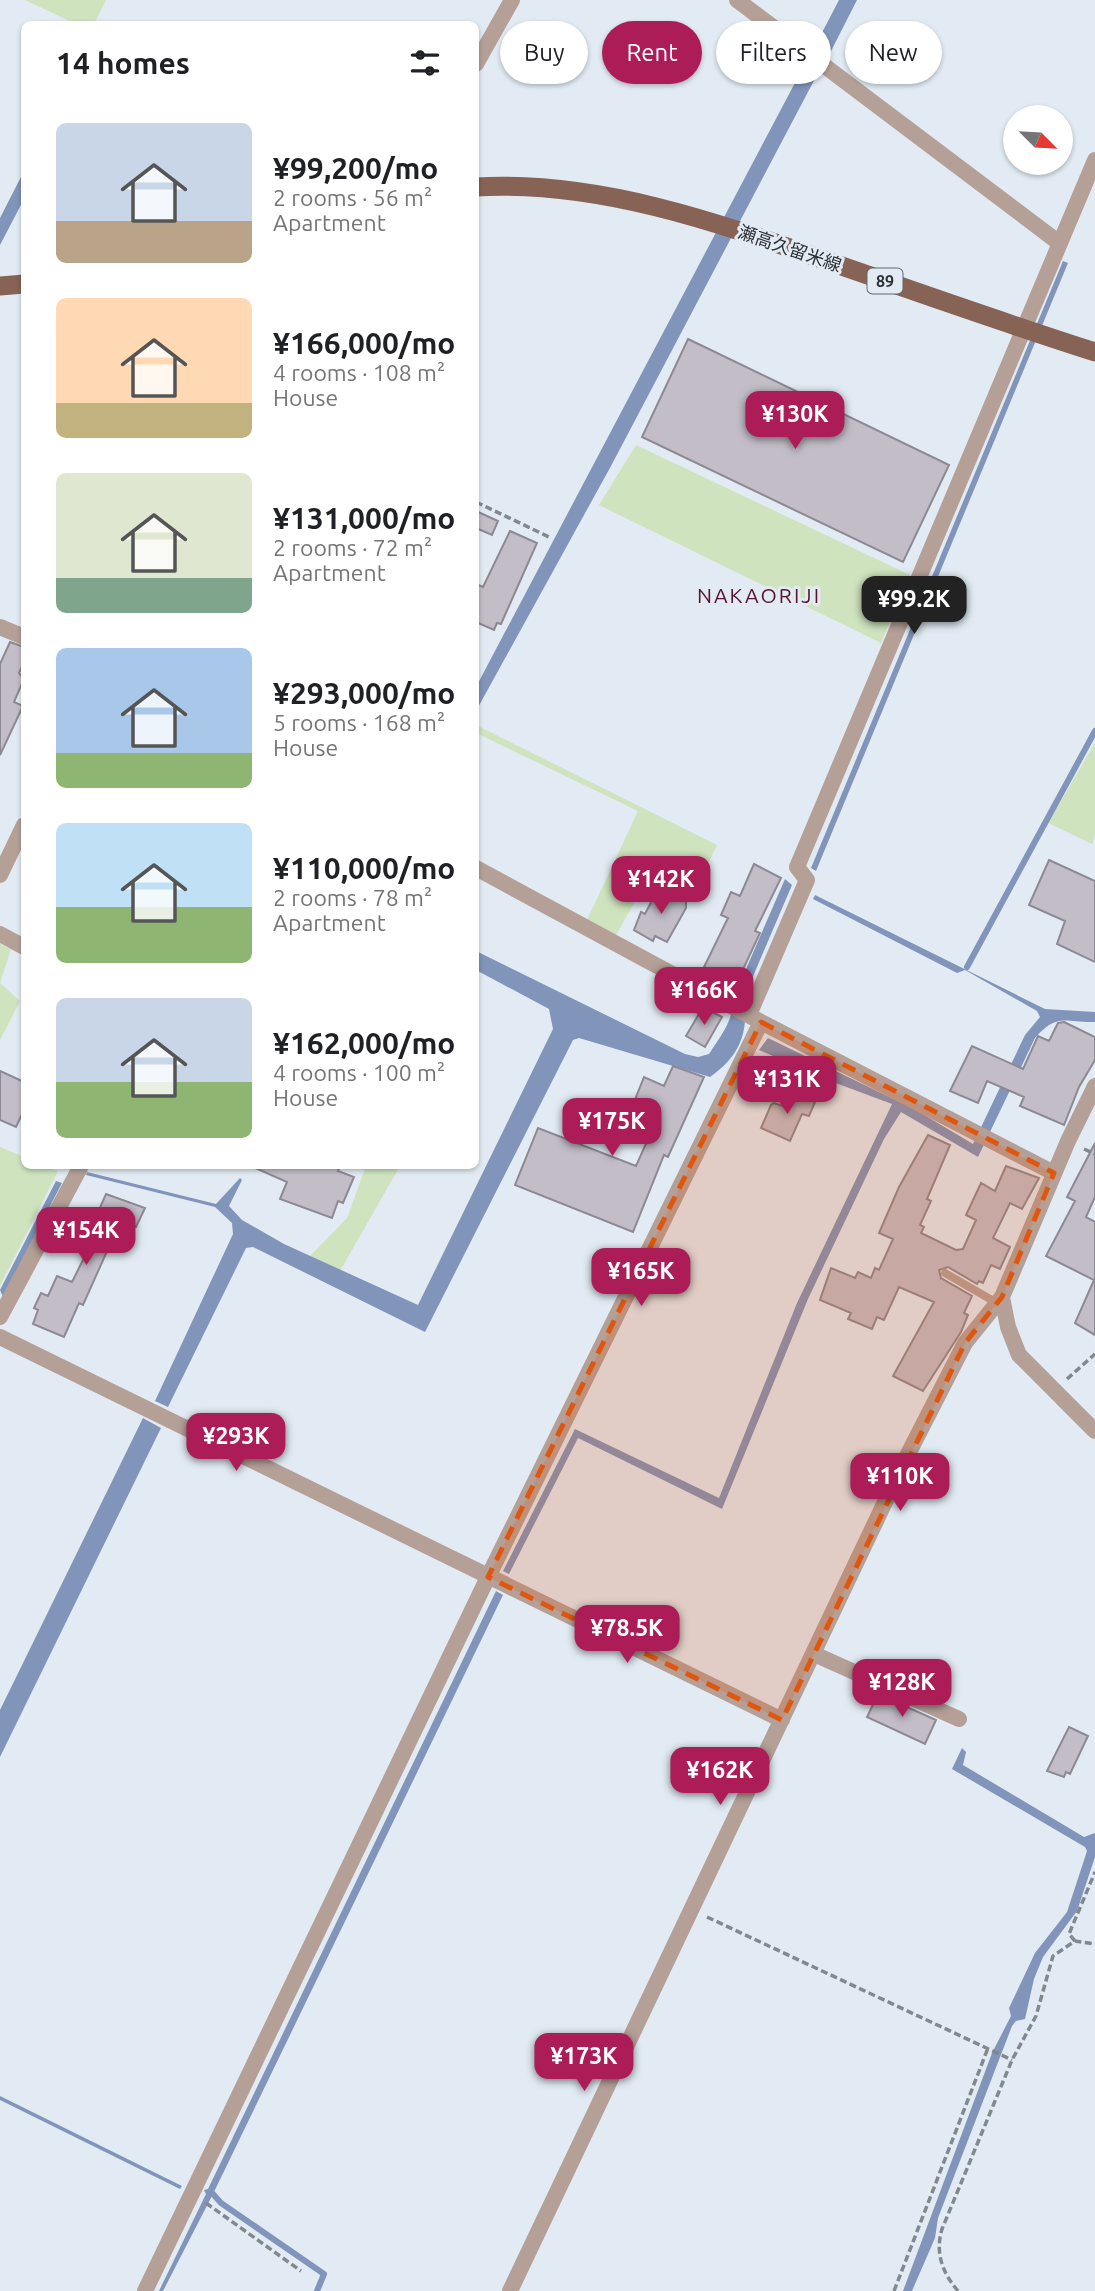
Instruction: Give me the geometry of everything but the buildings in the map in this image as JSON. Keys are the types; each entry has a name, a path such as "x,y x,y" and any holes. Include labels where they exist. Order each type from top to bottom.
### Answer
{"main road":[{"name":"瀬高久留米線","path":"479,187 559,191 614,199 716,223 1095,352"},
{"path":"0,286 21,284"}],"street":[{"path":"479,59 512,0"},
{"path":"737,0 1058,242"},
{"path":"145,2291 755,1018 807,880 797,867 1031,331 1058,242 1095,160"},
{"path":"0,627 21,636"},
{"path":"0,875 21,831"},
{"path":"479,870 755,1018 1054,1173"},
{"path":"0,934 21,945"},
{"path":"510,2291 905,1460 965,1343 1000,1300 1054,1173 1095,1086"},
{"path":"0,1317 79,1169"},
{"path":"1000,1300 1007,1327 1019,1355 1095,1431"},
{"path":"0,1337 782,1720"},
{"path":"814,1654 959,1719"}],"lane":[{"path":"945,1273 1000,1300"}],"path":[{"path":"479,503 549,537"},
{"path":"1055,1391 1095,1354"},
{"path":"1095,1872 1069,1934 1075,1941 1095,1944"},
{"path":"692,1910 1012,2060"},
{"path":"958,2291 947,2278 937,2244 1012,2060 1036,2016 1053,1956 1075,1941"},
{"path":"894,2291 988,2048"},
{"path":"191,2195 214,2208 301,2271"}],"highlighted area":[{"path":"761,1022 1054,1173 1002,1297 965,1343 782,1720 488,1577"}],"green space":[{"path":"25,0 106,0 96,21 70,21"},
{"path":"636,445 910,575 881,643 599,505"},
{"path":"479,726 717,845 692,897 648,878 615,937 587,920 638,811 479,734"},
{"path":"1095,743 1095,834 1092,844 1048,823"},
{"path":"0,944 11,949 0,983"},
{"path":"0,983 20,1001 0,1040"},
{"path":"0,1147 21,1156 21,1169 58,1171 0,1286"},
{"path":"365,1169 398,1169 340,1271 310,1256 347,1218"}],"water":[{"path":"839,0 857,0 831,51 831,21 828,21"},
{"path":"794,84 812,84 611,466 479,706 479,681"},
{"path":"21,177 21,205 0,245 0,218"},
{"path":"1063,261 1068,263 816,871 811,868"},
{"path":"785,879 792,885 736,1016 745,1021 744,1030 739,1046 730,1059 710,1077 579,1038 573,1040 425,1332 253,1247 246,1248 168,1407 155,1401 233,1234 232,1223 215,1207 86,1175 87,1172 216,1204 240,1178 242,1180 229,1206 242,1220 284,1244 418,1305 553,1029 549,1009 479,972 479,952 685,1054 698,1057 709,1054 725,1028 733,1007 733,999"},
{"path":"815,895 1045,1009 1095,1012 1095,1022 1056,1022 1035,1038 978,1157 901,1112 884,1139 808,1299 722,1509 578,1438 509,1574 503,1571 575,1429 719,1498 797,1303 892,1104 759,1050 768,1038 916,1110 973,1144 1025,1035 1040,1017 1037,1011 965,970 957,973 813,899"},
{"path":"56,1181 62,1183 3,1297 0,1290"},
{"path":"143,1418 161,1428 0,1757 0,1710"},
{"path":"496,1591 503,1595 213,2194 163,2291 159,2291 206,2194 204,2190 208,2189"},
{"path":"962,1748 966,1752 963,1765 1084,1837 1095,1833 1095,1857 1077,1911 1043,1957 1034,1979 1025,2019 1016,2021 1012,2026 938,2218 935,2238 912,2291 903,2291 992,2053 1011,2016 1009,2008 1035,1953 1067,1912 1087,1851 1085,1847 952,1769"},
{"path":"0,2096 182,2186 180,2189 0,2100"}],"waterway":[{"path":"967,967 1095,731"},
{"path":"213,2194 221,2203 324,2274 317,2291"}],"district":[{"name":"NAKAORIJI","path":"759,595"}]}
